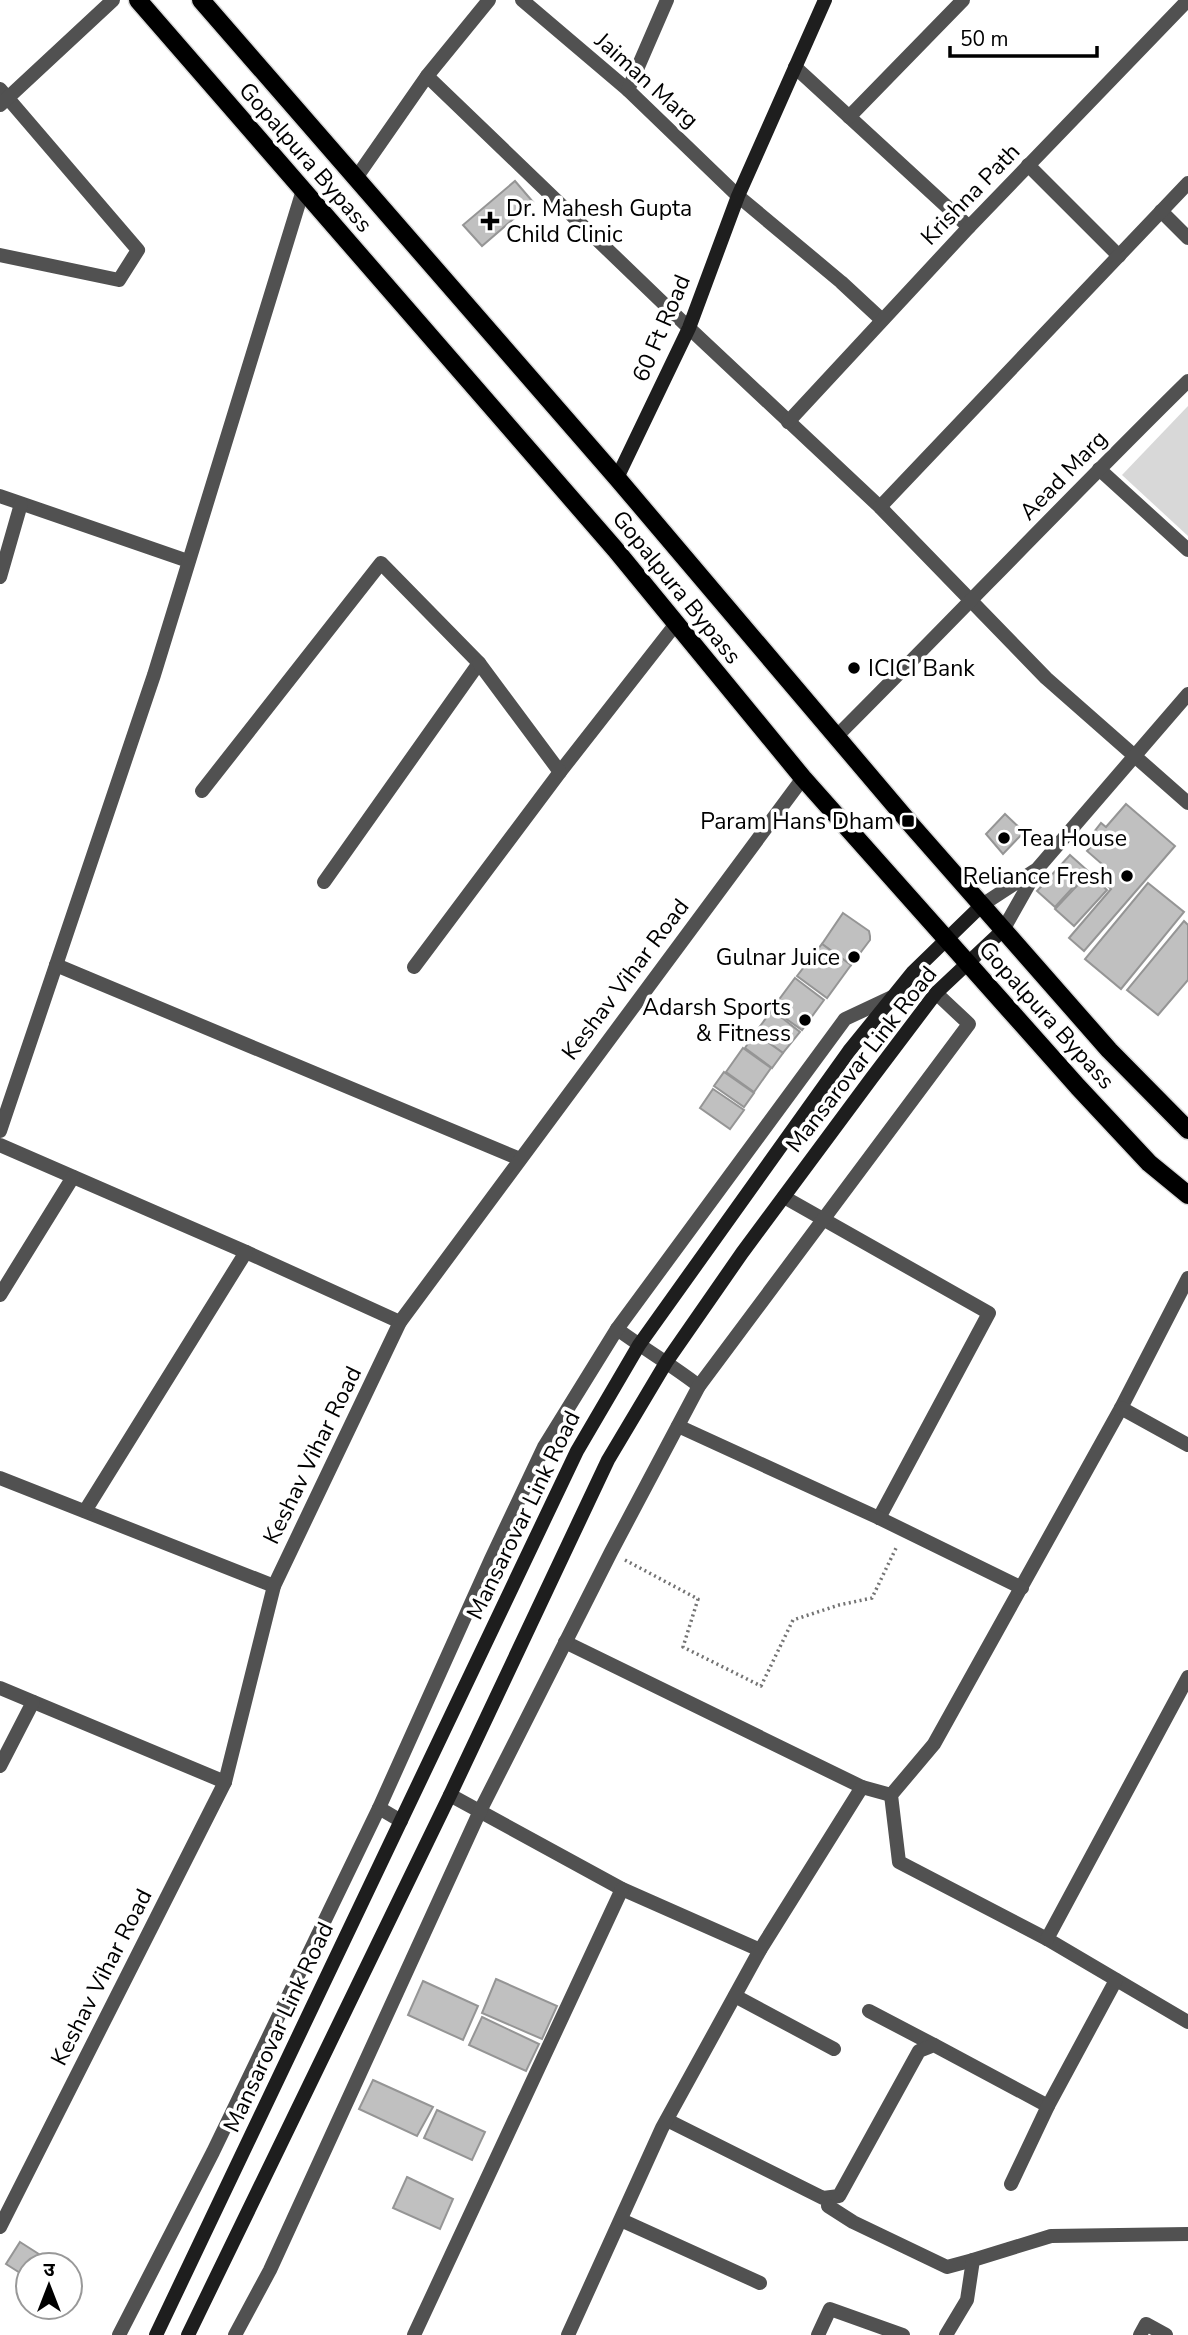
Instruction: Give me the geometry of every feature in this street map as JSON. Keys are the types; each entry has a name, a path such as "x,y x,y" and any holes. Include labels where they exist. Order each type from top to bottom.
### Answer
{"main road":[{"name":"Gopalpura Bypass","path":"138,0 615,549 803,778 1149,1163 1188,1195"},
{"name":"Gopalpura Bypass","path":"201,0 617,478 1003,930 1109,1050 1188,1130"}],"street":[{"path":"0,255 119,280 138,250 3,97 113,0"},
{"path":"356,178 428,76 489,0"},
{"name":"Jaiman Marg","path":"522,0 628,90 738,196 882,320"},
{"path":"628,90 667,0"},
{"name":"60 Ft Road","path":"617,478 688,328 738,196 825,0"},
{"path":"849,117 963,0"},
{"name":"Krishna Path","path":"788,422 969,227 1188,1"},
{"path":"795,67 969,227"},
{"path":"428,76 688,328 880,507 1045,678 1188,803"},
{"path":"1028,165 1119,256"},
{"path":"880,507 1188,183"},
{"path":"0,1131 154,675 303,190"},
{"path":"1161,211 1188,238"},
{"name":"Aead Marg","path":"836,737 1188,381"},
{"path":"1099,469 1188,550"},
{"path":"0,496 188,561"},
{"path":"0,577 21,503"},
{"path":"202,791 381,563 479,663 561,772"},
{"path":"414,967 675,625"},
{"path":"324,882 479,663"},
{"path":"1038,868 1188,694"},
{"name":"Keshav Vihar Road","path":"0,2227 225,1782 274,1586 400,1322 803,778"},
{"name":"Mansarovar Link Road","path":"156,2335 577,1451 639,1345 849,1051 913,972 982,905 1038,868"},
{"name":"Mansarovar Link Road","path":"188,2335 450,1795 608,1460 667,1361 783,1197 936,993 1003,930 1038,868"},
{"path":"56,965 520,1160"},
{"path":"235,2335 270,2270 480,1811 611,1552 699,1386 969,1024 936,993"},
{"path":"119,2335 213,2152 380,1808 544,1447 617,1329 845,1019 894,996"},
{"path":"0,1145 400,1322"},
{"path":"0,1295 73,1177"},
{"path":"783,1197 823,1222 989,1313 879,1518"},
{"path":"85,1511 246,1252"},
{"path":"1188,1278 1121,1408 934,1744 891,1795 899,1862 1047,1939 1188,2022"},
{"path":"617,1329 667,1361 699,1386"},
{"path":"1121,1408 1188,1445"},
{"path":"678,1426 879,1518 1022,1588"},
{"path":"0,1478 274,1586"},
{"path":"565,1642 863,1787 891,1795"},
{"path":"1047,1939 1188,1677"},
{"path":"0,1688 225,1782"},
{"path":"0,1766 33,1702"},
{"path":"568,2335 667,2120 760,1950 863,1787"},
{"path":"450,1795 622,1889 760,1950"},
{"path":"380,1808 401,1821"},
{"path":"414,2335 622,1889"},
{"path":"1011,2183 1048,2106 1116,1980"},
{"path":"735,1996 834,2049"},
{"path":"869,2011 1048,2106"},
{"path":"667,2120 823,2197 839,2196 919,2050 934,2045"},
{"path":"828,2206 853,2222 947,2267 1051,2236 1188,2234"},
{"path":"621,2220 760,2283"},
{"path":"946,2335 967,2300 973,2260"},
{"path":"818,2335 830,2309 903,2335"},
{"path":"1140,2335 1146,2324 1166,2335"}],"path":[{"path":"611,1552 698,1599 683,1647 761,1686 793,1620 839,1605 872,1598 904,1530"}],"shaded area":[{"path":"1188,406 1188,536 1122,475"}],"building":[{"path":"515,181 533,202 482,246 463,225"},
{"name":"Reliance Fresh","path":"1126,804 1175,846 1084,951 1069,938 1111,889 1102,881 1110,871 1087,851 1099,837 1094,832 1101,823 1106,827"},
{"name":"Tea House","path":"1005,814 1024,832 1003,854 986,834"},
{"path":"1070,855 1088,871 1055,907 1037,891"},
{"path":"1089,873 1107,890 1074,926 1055,909"},
{"path":"1148,883 1184,912 1121,989 1085,959"},
{"path":"843,913 869,931 870,936 870,940 851,965 822,944"},
{"path":"1184,921 1188,925 1188,980 1158,1015 1127,990"},
{"path":"822,944 851,965 827,998 797,976"},
{"path":"795,978 824,1000 802,1030 772,1009"},
{"path":"772,1010 800,1032 783,1053 755,1033"},
{"path":"755,1033 783,1053 772,1068 745,1048"},
{"path":"743,1048 771,1068 754,1092 726,1072"},
{"path":"724,1072 754,1093 744,1107 714,1086"},
{"path":"713,1089 744,1110 730,1129 700,1108"},
{"path":"496,1979 557,2006 542,2039 482,2013"},
{"path":"423,1981 478,2006 463,2040 408,2015"},
{"path":"482,2017 539,2044 526,2071 469,2045"},
{"path":"373,2080 433,2107 417,2136 359,2109"},
{"path":"437,2110 485,2132 472,2160 424,2138"},
{"path":"407,2177 453,2199 440,2229 393,2208"},
{"path":"20,2242 34,2251 14,2251"},
{"path":"14,2251 14,2269 6,2264"}],"place":[{"name":"Dr. Mahesh Gupta Child Clinic","path":"490,221"},
{"name":"ICICI Bank","path":"854,668"},
{"name":"Param Hans Dham","path":"908,821"},
{"name":"Tea House","path":"1004,838"},
{"name":"Reliance Fresh","path":"1127,876"},
{"name":"Gulnar Juice","path":"854,957"},
{"name":"Adarsh Sports & Fitness","path":"805,1020"}]}
